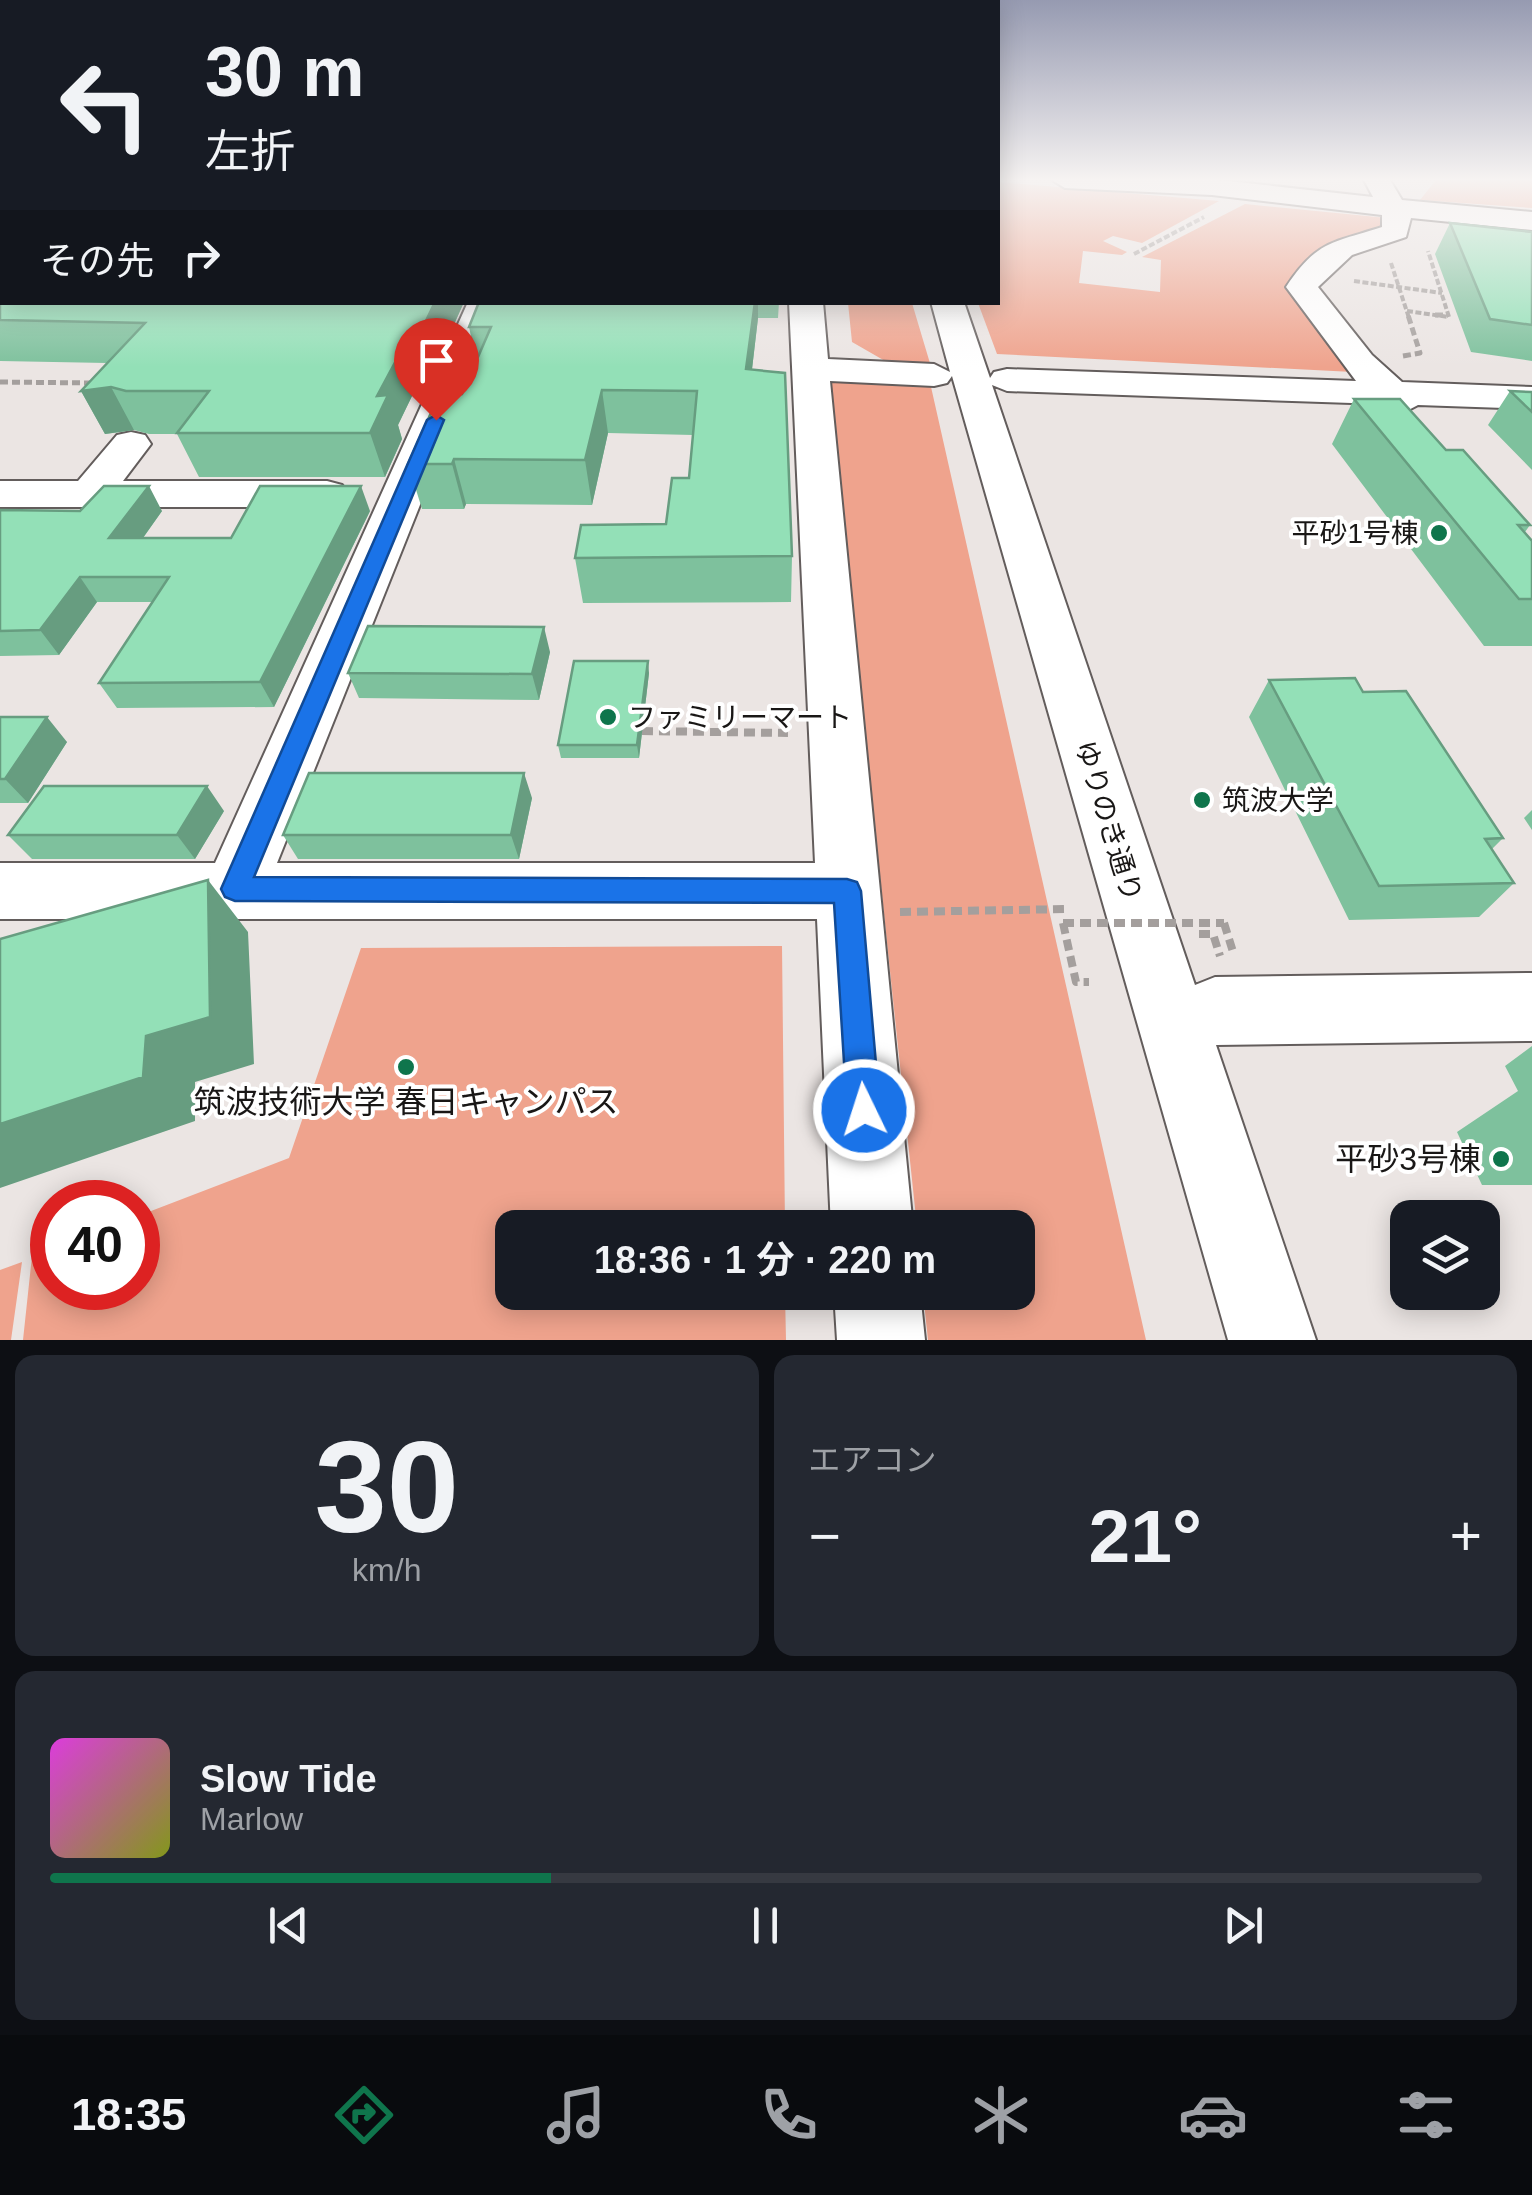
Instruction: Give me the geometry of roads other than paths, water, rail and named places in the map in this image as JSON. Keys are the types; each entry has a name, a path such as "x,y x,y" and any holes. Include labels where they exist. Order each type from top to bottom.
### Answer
{"street":[{"path":"1350,243 1309,275 1302,288 1359,362 1429,434"},
{"path":"235,889 484,305"},
{"path":"806,305 871,1210"},
{"name":"ゆりのき通り","path":"948,305 1272,1340"},
{"path":"809,369 934,375"},
{"path":"1008,380 1532,398"},
{"path":"90,494 131,444"},
{"path":"0,494 403,494"},
{"path":"0,890 235,889 848,902"},
{"path":"1215,1011 1532,1007"},
{"path":"878,1310 881,1340"}],"place":[{"name":"平砂1号棟","path":"1439,533"},
{"name":"ファミリーマート","path":"608,717"},
{"name":"筑波大学","path":"1202,800"},
{"name":"筑波技術大学 春日キャンパス","path":"406,1067"},
{"name":"平砂3号棟","path":"1501,1159"}]}
